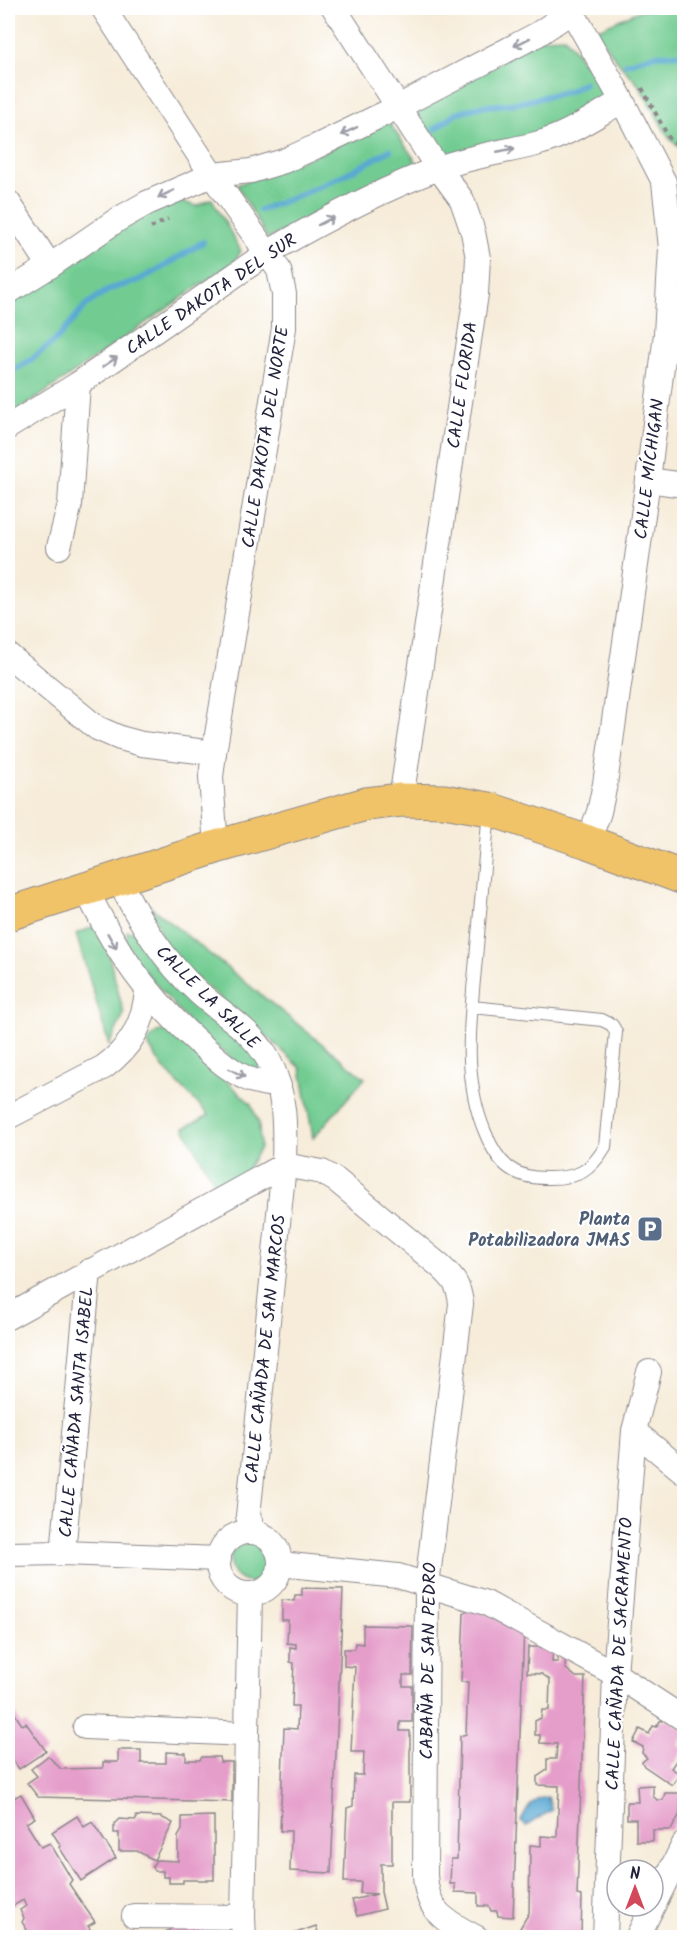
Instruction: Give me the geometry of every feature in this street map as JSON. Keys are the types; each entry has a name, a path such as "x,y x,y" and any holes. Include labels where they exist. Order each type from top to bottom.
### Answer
{"main road":[{"path":"8,914 216,847 366,804 401,800 444,801 489,809 588,842 684,878"}],"street":[{"name":"CALLE DAKOTA DEL NORTE","path":"103,8 212,175 279,270 284,294 284,328 211,777 216,847"},
{"name":"CALLE FLORIDA","path":"334,8 462,200 473,232 478,258 476,294 401,800"},
{"path":"8,292 147,202 212,175 251,171 284,161 398,107 538,34 571,9"},
{"name":"CALLE MÍCHIGAN","path":"571,9 622,101 674,179 666,334 648,480 605,784 599,812 588,842"},
{"name":"CALLE DAKOTA DEL SUR","path":"8,427 78,384 267,253 376,196 439,168 472,157 538,144 622,101"},
{"path":"8,202 50,266"},
{"path":"59,547 70,504 78,384"},
{"path":"648,480 684,485"},
{"path":"8,655 98,728 120,738 142,744 214,753"},
{"name":"CALLE LA SALLE","path":"118,878 135,914 176,969 208,1000 249,1034 267,1058 279,1086 285,1119 284,1165"},
{"name":"CALLE LA SALLE","path":"86,888 99,919 147,992 183,1029 224,1066 250,1080 279,1086"},
{"path":"8,1117 104,1067 118,1056 134,1037 143,1016 147,992"},
{"path":"183,1029 208,1000"},
{"path":"8,1317 284,1165"},
{"name":"CABAÑA DE SAN PEDRO","path":"284,1165 315,1170 336,1180 452,1276 460,1289 461,1304 427,1585 426,1889 429,1901 440,1916 477,1938"},
{"name":"CALLE CAÑADA DE SAN MARCOS","path":"254,1532 248,1516 284,1165"},
{"name":"CALLE CAÑADA SANTA ISABEL","path":"63,1553 90,1271"},
{"name":"CALLE CAÑADA DE SACRAMENTO","path":"605,1938 615,1674 634,1431 649,1372"},
{"path":"634,1431 684,1472"},
{"path":"244,1532 254,1532 270,1540 279,1555 280,1564 279,1573 267,1588 250,1594 230,1587 219,1570 219,1559 227,1542 244,1532"},
{"path":"8,1554 63,1553 219,1559"},
{"path":"280,1564 398,1576 486,1604 615,1674 684,1719"},
{"path":"134,1916 244,1928 250,1594"},
{"path":"85,1727 247,1734"},
{"path":"637,1938 684,1844"}],"lane":[{"path":"472,1007 602,1020 612,1025 616,1032 605,1147 595,1162 579,1174 564,1178 542,1178 518,1174 505,1166 493,1150 476,1107 471,1083 472,1007 489,809"}],"path":[{"path":"149,228 170,219"}],"green space":[{"path":"645,8 684,8 684,152 669,138 638,84 594,31"},
{"path":"565,37 610,98 570,123 493,149 444,155 415,110 541,38"},
{"path":"387,120 418,164 268,239 237,185 326,151"},
{"path":"212,199 241,251 235,261 8,418 8,300 146,212 179,201 197,206"},
{"path":"151,907 365,1078 313,1138 301,1068 265,1035 168,955"},
{"path":"96,926 105,941 124,1014 109,1045 76,934"},
{"path":"127,931 139,933 177,990 221,1020 265,1062 258,1069 239,1064 197,1032 125,948"},
{"path":"171,1029 251,1104 259,1124 260,1148 246,1171 219,1191 184,1128 209,1115 163,1068 147,1043 157,1032"},
{"path":"250,1542 264,1548 270,1562 264,1576 250,1582 236,1576 230,1562 236,1548"}],"water":[{"path":"548,1797 552,1810 526,1826 521,1821 528,1808 538,1799"}],"building":[{"path":"302,1588 343,1589 331,1873 290,1871 291,1831 280,1831 284,1728 297,1729 298,1706 292,1706 294,1663 290,1662 290,1647 296,1648 296,1644 287,1643 288,1620 282,1620 282,1600 294,1601 295,1595 302,1595"},
{"path":"471,1607 524,1628 513,1917 498,1916 497,1911 491,1911 489,1906 478,1906 478,1893 455,1892 455,1884 450,1884 451,1859 457,1859 460,1736 466,1734 468,1682 461,1682 464,1613"},
{"path":"363,1625 413,1626 412,1675 403,1675 403,1686 412,1686 412,1722 400,1722 400,1731 410,1731 410,1802 392,1802 392,1864 381,1864 381,1892 385,1909 357,1916 352,1900 377,1894 360,1893 361,1882 344,1882 347,1808 353,1806 354,1775 363,1775 364,1752 351,1752 355,1667 344,1666 344,1649 354,1649 355,1643 363,1644"},
{"path":"528,1647 553,1647 552,1662 558,1662 558,1657 566,1658 565,1668 576,1677 585,1677 577,1895 582,1896 581,1936 535,1938 520,1928 529,1913 530,1845 541,1846 541,1836 557,1837 559,1786 537,1785 537,1777 547,1770 547,1759 556,1759 557,1744 540,1743 540,1735 535,1735 535,1721 541,1718 542,1710 549,1710 550,1680 542,1674 527,1673"},
{"path":"13,1711 22,1725 26,1723 46,1751 19,1769 8,1751 8,1715"},
{"path":"669,1720 684,1730 684,1735 678,1745 684,1749 671,1768 680,1774 672,1785 644,1766 642,1762 647,1758 642,1753 643,1747 633,1742 640,1729 649,1734 653,1726 656,1727 660,1721"},
{"path":"118,1750 141,1750 141,1763 166,1763 166,1752 186,1753 186,1760 219,1757 220,1762 232,1762 232,1802 38,1797 27,1783 37,1776 31,1769 48,1756 61,1769 103,1768 103,1762 118,1762"},
{"path":"653,1785 653,1796 657,1800 663,1800 665,1793 681,1793 680,1814 671,1830 653,1830 653,1841 636,1841 636,1819 627,1819 627,1802 638,1802 637,1786"},
{"path":"12,1794 14,1798 21,1794 35,1818 26,1823 41,1847 50,1843 72,1880 69,1884 95,1922 88,1926 96,1938 32,1938 22,1922 24,1918 20,1910 26,1906 23,1900 8,1909 8,1796"},
{"path":"77,1816 84,1827 92,1822 116,1858 81,1881 52,1832"},
{"path":"136,1816 161,1817 173,1823 154,1860 137,1851 119,1851 119,1833 114,1833 114,1824 119,1819 136,1820"},
{"path":"214,1816 214,1880 183,1880 183,1883 169,1883 169,1877 163,1877 163,1871 154,1871 152,1867 156,1860 178,1861 178,1837 182,1830 182,1817"},
{"path":"205,1921 218,1930 221,1938 165,1938 163,1933 170,1930 166,1923"},
{"path":"316,1926 320,1938 284,1938 284,1937"}],"waterway":[{"path":"626,64 654,55 684,54"},
{"path":"435,129 457,113 478,107 518,103 569,91 584,83"},
{"path":"260,210 326,183 390,150"},
{"path":"8,373 28,362 56,340 86,305 110,289 137,281 160,269 203,242"}],"place":[{"name":"Planta Potabilizadora JMAS","path":"650,1229"}]}
